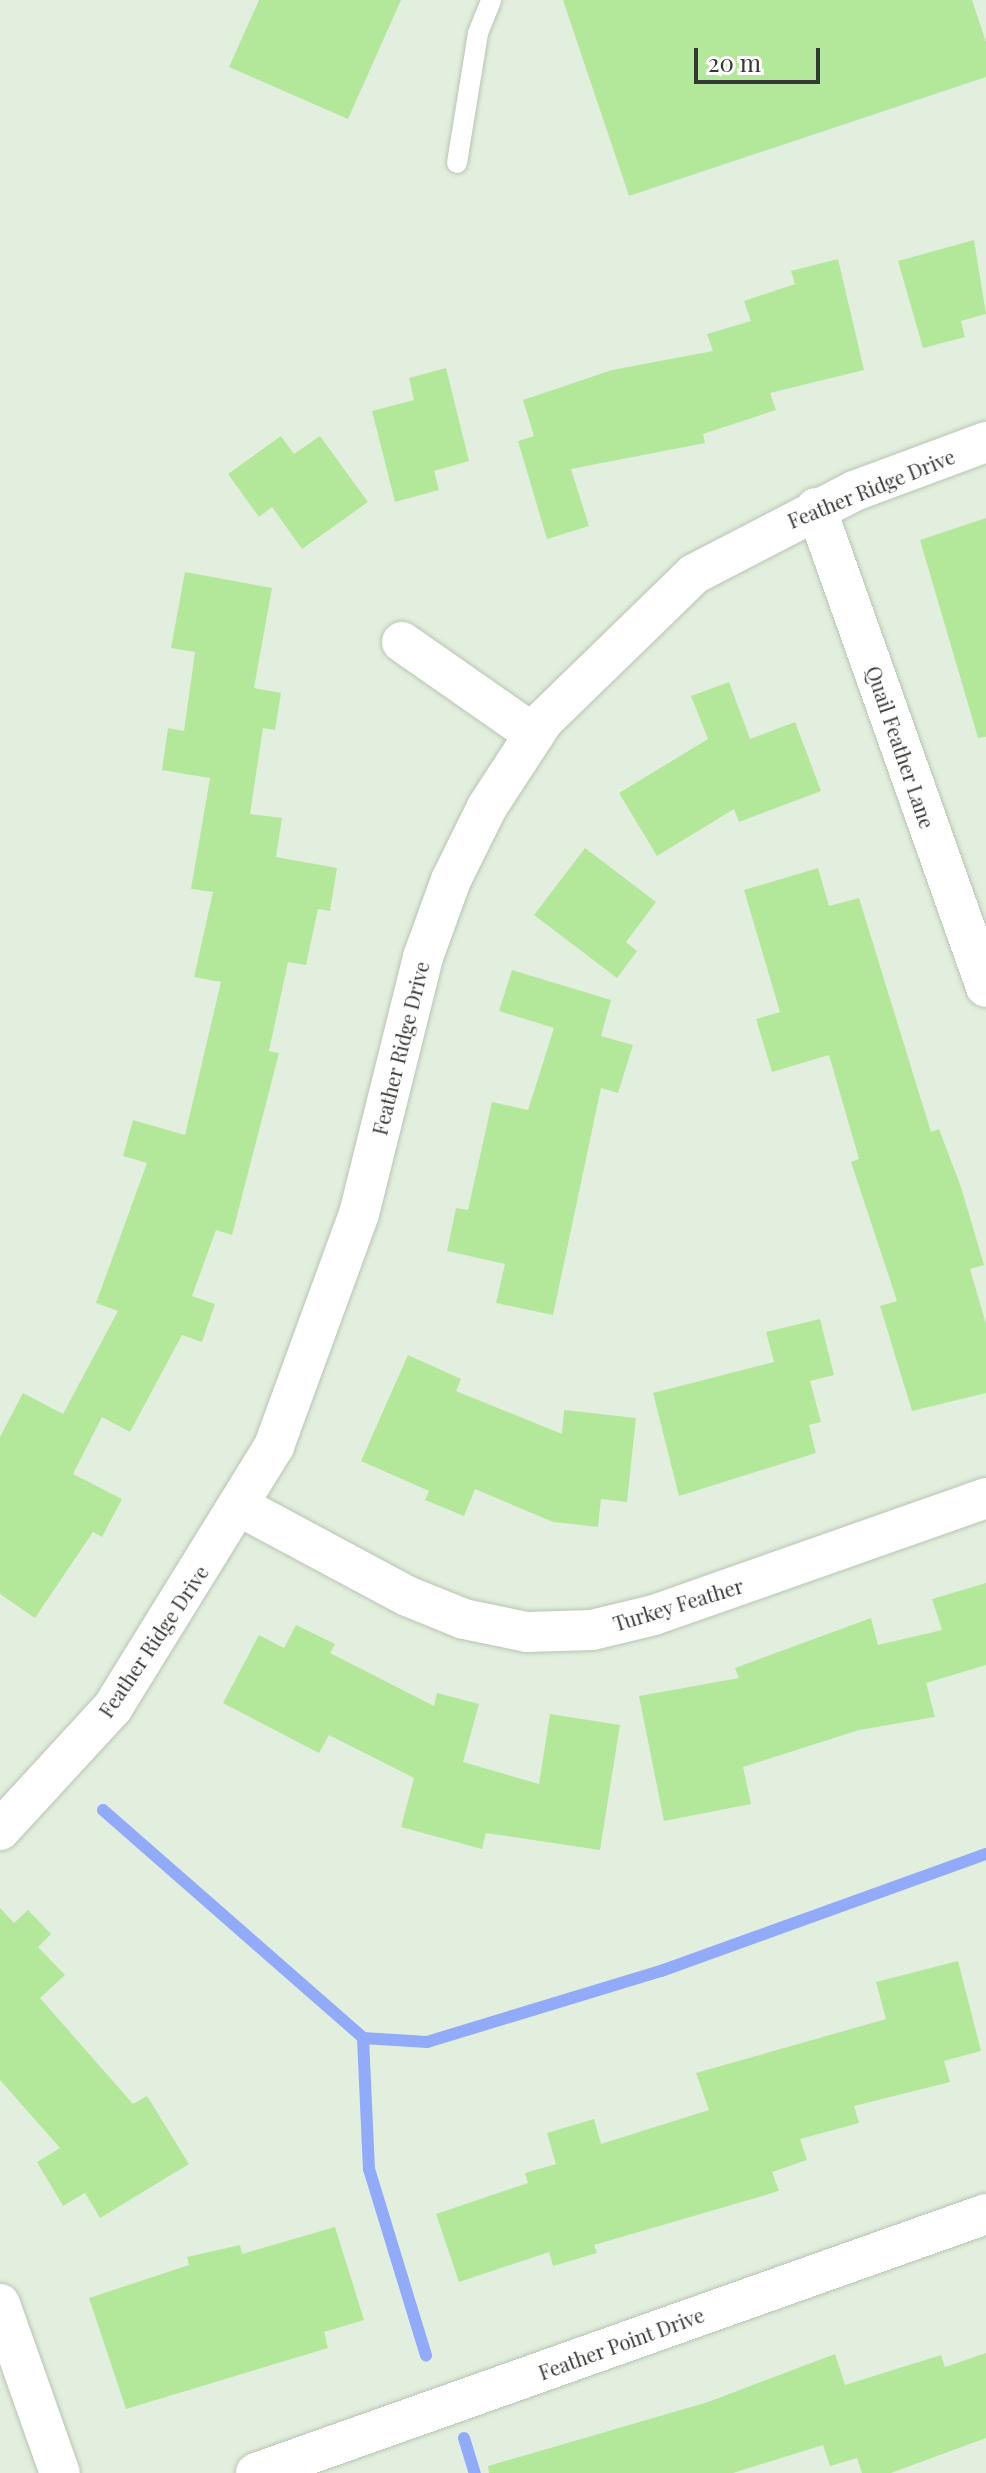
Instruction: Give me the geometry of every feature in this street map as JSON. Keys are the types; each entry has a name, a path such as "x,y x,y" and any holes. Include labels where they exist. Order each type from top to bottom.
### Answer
{"street":[{"name":"Feather Ridge Drive","path":"0,1830 113,1707 241,1507 274,1446 359,1214 423,957 451,880 534,734 628,631 694,574 816,508 986,442"},
{"name":"Quail Feather Lane","path":"816,508 986,987"},
{"path":"402,642 534,734"},
{"name":"Turkey Feather","path":"241,1507 407,1596 464,1619 527,1632 592,1630 654,1615 986,1498"},
{"name":"Feather Point Drive","path":"256,2473 986,2214"},
{"path":"0,2304 60,2473"}],"lane":[{"path":"457,163 478,33 491,0"}],"building":[{"path":"259,0 401,0 348,119 229,67"},
{"path":"563,0 972,0 986,42 986,77 629,196"},
{"path":"974,240 986,314 961,321 965,337 923,348 898,261"},
{"path":"838,259 864,370 770,393 776,410 703,434 705,443 571,469 589,526 547,539 518,441 534,436 523,400 612,370 713,351 707,334 751,321 744,301 795,284 791,271"},
{"path":"446,368 469,461 434,471 439,490 395,502 372,411 414,400 409,378"},
{"path":"281,436 294,454 320,436 368,502 302,549 272,507 259,517 228,474"},
{"path":"986,518 986,737 978,738 920,540"},
{"path":"185,572 272,588 254,688 281,693 275,730 263,728 250,814 282,818 276,857 337,868 330,911 318,909 306,965 288,962 269,1051 279,1053 232,1235 216,1230 192,1296 215,1304 202,1342 182,1335 130,1432 102,1417 73,1474 122,1499 102,1537 93,1532 35,1618 0,1594 0,1437 23,1393 63,1414 118,1311 96,1303 147,1163 123,1156 133,1120 185,1135 221,982 194,977 213,892 191,889 210,778 162,770 168,728 184,731 195,652 171,648"},
{"path":"729,682 750,739 795,722 821,791 739,822 734,809 657,856 619,793 708,739 691,696"},
{"path":"585,848 656,902 626,942 637,951 617,978 534,915"},
{"path":"818,868 829,906 859,898 931,1132 939,1129 961,1187 984,1265 970,1269 986,1324 986,1393 912,1411 880,1306 897,1301 851,1162 859,1159 829,1055 772,1072 756,1019 780,1012 744,890"},
{"path":"512,970 611,1000 601,1036 633,1045 618,1093 601,1088 553,1315 496,1303 505,1264 447,1251 456,1208 468,1210 492,1102 528,1110 554,1028 499,1011"},
{"path":"820,1319 834,1375 810,1381 821,1422 809,1425 816,1453 679,1496 653,1393 774,1362 766,1332"},
{"path":"408,1355 461,1379 456,1391 562,1434 564,1410 636,1418 627,1502 601,1499 598,1527 553,1522 475,1489 464,1516 425,1500 429,1491 361,1461"},
{"path":"986,1583 986,1665 926,1683 935,1717 859,1730 743,1767 751,1804 664,1821 639,1696 739,1678 735,1668 871,1618 878,1645 942,1630 932,1599"},
{"path":"296,1625 335,1644 330,1653 434,1706 437,1693 479,1704 463,1762 539,1784 550,1714 620,1725 600,1850 486,1833 482,1849 401,1827 414,1778 329,1735 319,1753 223,1703 259,1635 284,1648"},
{"path":"0,1908 14,1923 28,1910 51,1934 38,1947 65,1975 40,1998 133,2104 147,2096 189,2164 100,2218 85,2193 63,2206 37,2162 60,2148 0,2080"},
{"path":"958,1961 981,2051 944,2061 950,2082 854,2106 859,2123 800,2139 807,2160 772,2172 779,2191 594,2245 597,2253 553,2266 549,2252 459,2282 436,2214 528,2183 525,2173 556,2164 547,2133 594,2119 601,2144 709,2110 696,2073 886,2019 876,1982"},
{"path":"335,2227 364,2320 324,2332 328,2348 126,2409 89,2298 189,2265 187,2257 240,2245 242,2254"},
{"path":"986,2353 986,2438 891,2473 862,2473 857,2458 830,2466 823,2445 733,2473 489,2473 488,2466 708,2402 835,2354 845,2385 941,2355 945,2367"}],"waterway":[{"path":"103,1810 363,2038 427,2042 661,1971 986,1854"},
{"path":"363,2038 369,2169 426,2355"},
{"path":"464,2438 475,2473"}]}
